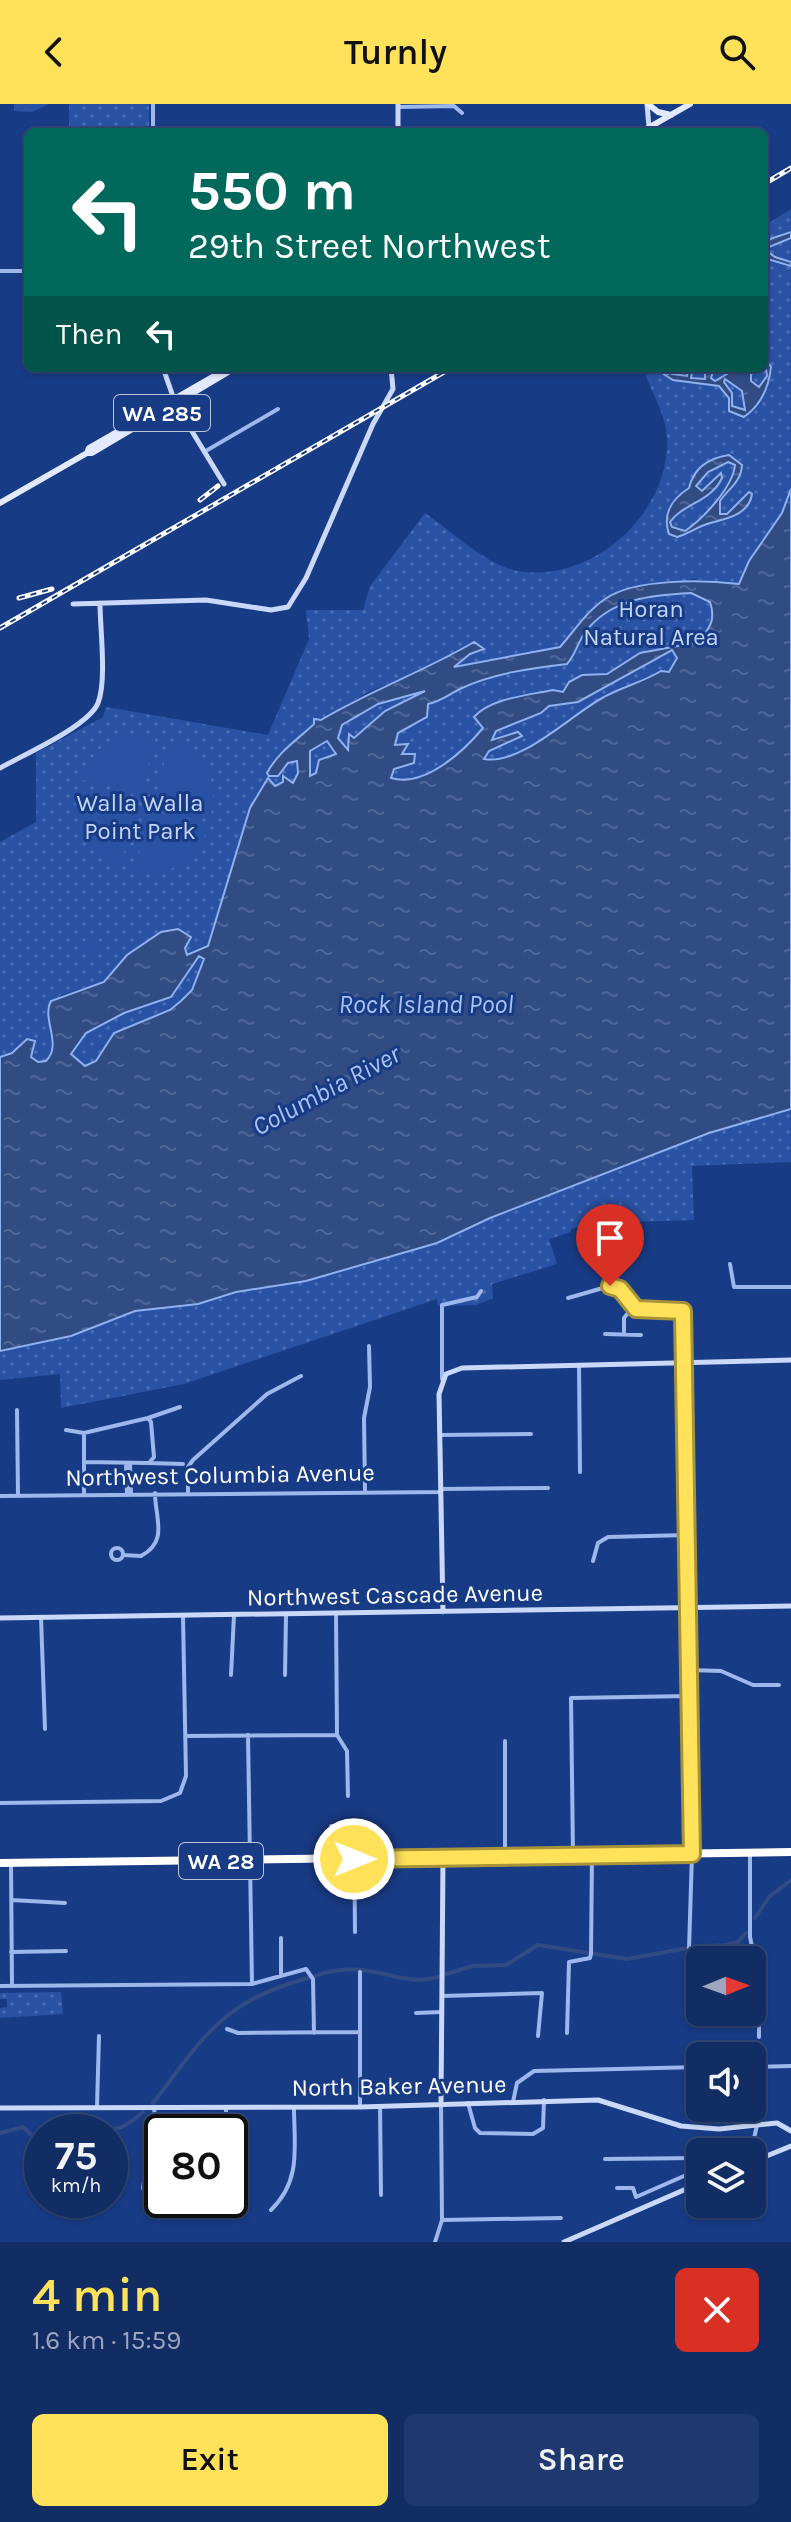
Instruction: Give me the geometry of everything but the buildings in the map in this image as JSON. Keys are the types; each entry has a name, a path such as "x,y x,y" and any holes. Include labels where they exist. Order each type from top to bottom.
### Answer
{"highway":[{"name":"WA 28","path":"0,1863 791,1852"}],"main road":[{"path":"647,104 658,112 671,115"},
{"path":"649,127 690,104"},
{"name":"WA 285","path":"0,503 92,453 222,372"},
{"name":"WA 285","path":"174,402 228,372"}],"street":[{"path":"153,104 153,128"},
{"path":"647,104 649,127"},
{"path":"398,128 398,105 454,106 462,113"},
{"path":"0,271 24,271"},
{"path":"164,372 174,402 224,484"},
{"path":"73,604 206,600 271,610 284,608 294,601 393,389 391,372"},
{"path":"204,452 278,409"},
{"path":"0,768 83,721 95,709 100,696 100,603"},
{"path":"730,1264 734,1287 791,1287"},
{"path":"568,1298 610,1286 620,1289 632,1308"},
{"path":"443,1613 440,1435 443,1303 477,1297 481,1291"},
{"path":"632,1308 683,1311 693,1920 689,1946"},
{"path":"624,1335 624,1318 632,1308"},
{"path":"605,1334 641,1335"},
{"path":"365,1491 364,1418 370,1387 369,1346"},
{"path":"442,1379 450,1371 462,1368 791,1360"},
{"path":"579,1365 580,1472"},
{"path":"188,1492 188,1467 193,1460 267,1394 301,1376"},
{"path":"66,1430 84,1433 180,1407"},
{"path":"17,1410 18,1496"},
{"path":"148,1418 154,1457 149,1463"},
{"path":"84,1433 84,1494"},
{"path":"440,1435 531,1434"},
{"path":"84,1462 183,1464"},
{"path":"128,1464 129,1493"},
{"name":"Northwest Columbia Avenue","path":"0,1496 548,1488"},
{"path":"123,1555 141,1556 157,1541 160,1523 155,1493"},
{"path":"593,1561 598,1543 608,1537 687,1535"},
{"name":"Northwest Cascade Avenue","path":"0,1618 791,1606"},
{"path":"336,1614 337,1735 347,1751 348,1796"},
{"path":"231,1675 234,1615"},
{"path":"285,1675 286,1615"},
{"path":"0,1803 161,1801 180,1793 186,1782 183,1616"},
{"path":"41,1617 45,1729"},
{"path":"689,1670 721,1671 753,1685 779,1685"},
{"path":"573,1856 572,1697 690,1696"},
{"path":"248,1735 252,1984"},
{"path":"185,1736 337,1735"},
{"path":"505,1741 505,1857"},
{"path":"331,1826 354,1825 355,1932"},
{"path":"750,1852 753,1946"},
{"path":"567,2033 569,1962 590,1958 591,1954 592,1855"},
{"path":"435,2242 442,2220 443,1858"},
{"path":"11,1863 12,1986"},
{"path":"11,1900 65,1903"},
{"path":"281,1938 281,1975"},
{"path":"11,1952 66,1951"},
{"path":"0,1986 252,1984 306,1969 312,1974 314,2033"},
{"path":"360,1972 360,2107"},
{"path":"442,1996 542,1993 538,2036"},
{"path":"416,2013 442,2012"},
{"path":"759,2026 759,2037"},
{"path":"227,2029 238,2033 360,2032"},
{"path":"97,2107 99,2036"},
{"path":"766,2067 791,2066"},
{"path":"513,2102 517,2083 534,2071 686,2067"},
{"path":"468,2103 475,2128 480,2133 527,2134 543,2128 544,2100"},
{"name":"North Baker Avenue","path":"0,2108 360,2107 544,2100 605,2101 641,2116 681,2126 719,2129 777,2123 791,2131"},
{"path":"380,2106 381,2195"},
{"path":"154,2114 155,2107"},
{"path":"226,2107 226,2114"},
{"path":"271,2210 290,2187 295,2170 294,2107"},
{"path":"754,2138 757,2125"},
{"path":"766,2156 791,2146"},
{"path":"605,2159 686,2158"},
{"path":"617,2188 633,2188 636,2197 686,2175"},
{"path":"564,2242 686,2189"},
{"path":"442,2220 561,2218"}],"green space":[{"path":"14,104 49,104 32,112 14,111"},
{"path":"69,104 149,104 149,128 69,128"},
{"name":"Walla Walla Point Park","path":"791,209 791,489 782,513 749,561 739,584 692,579 592,610 560,647 547,652 453,668 480,647 474,642 432,666 370,691 321,720 314,719 314,724 283,752 267,773 280,774 288,763 297,761 298,773 292,784 284,781 275,787 268,778 250,808 208,946 186,955 185,948 191,937 127,955 104,982 61,995 47,1008 52,1049 46,1061 38,1062 30,1057 35,1041 0,1057 0,842 36,822 36,753 103,717 106,707 268,735 309,639 306,610 363,610 370,586 425,513 482,555 518,571 546,572 573,566 599,554 622,537 641,516 656,491 665,465 666,429 645,372 768,372 768,223"},
{"name":"Horan Natural Area","path":"691,593 710,602 712,614 699,642 640,653 607,674 582,675 563,692 553,690 502,702 476,714 483,727 442,766 417,778 391,778 407,745 395,745 398,733 427,717 427,704 487,678 567,664 586,631 596,620 620,605 647,598"},
{"name":"Horan Natural Area","path":"672,650 677,658 669,672 661,671 604,697 514,754 499,759 484,759 489,751 505,742 491,741 496,731 541,713 549,706 578,702"},
{"path":"429,689 372,722 354,741 349,752 338,738 342,725 378,704"},
{"path":"133,734 156,737 141,793 82,780 89,762 100,749 115,739"},
{"path":"169,741 191,751 206,768 213,789 211,813 156,800"},
{"path":"327,741 336,755 310,776 310,751"},
{"path":"80,792 136,810 121,864 99,854 85,837 78,816"},
{"path":"154,812 208,827 198,849 181,864 159,871 135,870 149,814"},
{"path":"92,937 101,946 92,955 83,946"},
{"path":"199,956 205,958 192,990 171,1010 114,1033 96,1061 85,1066 71,1053 86,1033 124,1013 171,997"},
{"path":"791,1109 791,1162 692,1166 694,1220 625,1222 625,1215 571,1229 571,1232 549,1239 557,1264 492,1284 493,1298 477,1305 438,1306 437,1299 184,1384 61,1408 60,1374 0,1380 0,1351 71,1336 136,1311 198,1304 236,1292 306,1281 437,1243 490,1218 709,1133"},
{"path":"61,1992 63,2014 0,2018 0,2008 7,2007 7,1999 0,1999 0,1993"}],"water":[{"path":"791,232 791,238 768,247 768,240"},
{"path":"768,252 791,262 791,266 768,259"},
{"path":"768,362 771,367 763,395 744,417 729,411 729,398 719,386 673,380 660,372 687,376 688,372 692,372 691,378 705,379 705,372 713,372 711,378 715,381 730,372 755,372 751,374 751,381 759,387 767,376","holes":["725,379 742,391 745,410 732,406 732,393"]},
{"path":"729,455 742,465 737,480 720,501 720,514 727,514 749,492 752,494 746,507 741,512 681,536 669,534 667,520 673,502 689,488 699,469","holes":["728,462 735,465 729,483 700,519 685,531 672,527 670,522 675,516 704,498 722,478 721,473 702,491 696,486 708,472"]},
{"name":"Rock Island Pool","path":"791,489 791,1109 709,1133 490,1218 437,1243 306,1281 236,1292 198,1304 135,1311 71,1336 0,1351 0,1057 12,1053 27,1039 35,1041 31,1057 38,1062 46,1061 53,1047 48,1016 51,1001 104,982 127,955 161,932 178,929 191,937 185,948 187,955 208,946 250,808 268,778 275,786 283,782 283,776 293,783 298,773 297,761 288,763 278,776 269,776 267,773 282,752 314,724 314,719 321,720 474,642 484,649 470,654 454,667 560,647 605,599 634,587 689,581 739,584 749,561 782,513","holes":["691,593 710,602 711,623 699,642 640,653 607,674 582,675 569,682 563,692 553,690 490,705 474,717 483,728 442,766 416,778 391,778 394,769 414,763 415,754 402,754 408,744 395,745 398,733 427,717 428,704 487,678 567,664 596,620 621,605 648,597","672,650 677,658 669,672 661,671 604,697 530,747 499,759 484,759 489,751 522,736 518,732 492,740 496,731 541,713 549,706 578,702","425,691 385,711 354,738 349,734 348,750 338,738 342,725 378,704","327,741 336,754 319,760 316,773 310,776 310,751","199,956 204,959 192,990 170,1010 114,1033 96,1061 85,1066 71,1054 86,1033 124,1013 171,997"]}],"waterway":[{"path":"755,1918 769,1897 791,1880"},
{"path":"446,1974 473,1966 506,1965 538,1945 627,1959 693,1947 725,1945 738,1942 746,1933"},
{"path":"315,1976 351,1969 410,1979 438,1977"},
{"path":"153,2103 217,2024 255,1998 308,1978"},
{"path":"128,2123 143,2112"},
{"path":"0,2133 24,2128"}],"railway":[{"path":"768,182 791,168"},
{"path":"0,628 444,372"},
{"path":"200,500 218,486"},
{"path":"19,598 52,589"}],"route":[{"path":"354,1859 692,1854 683,1311 636,1309 630,1306 620,1289 610,1286"}],"water label":[{"name":"Columbia River","path":"326,1090"}]}
